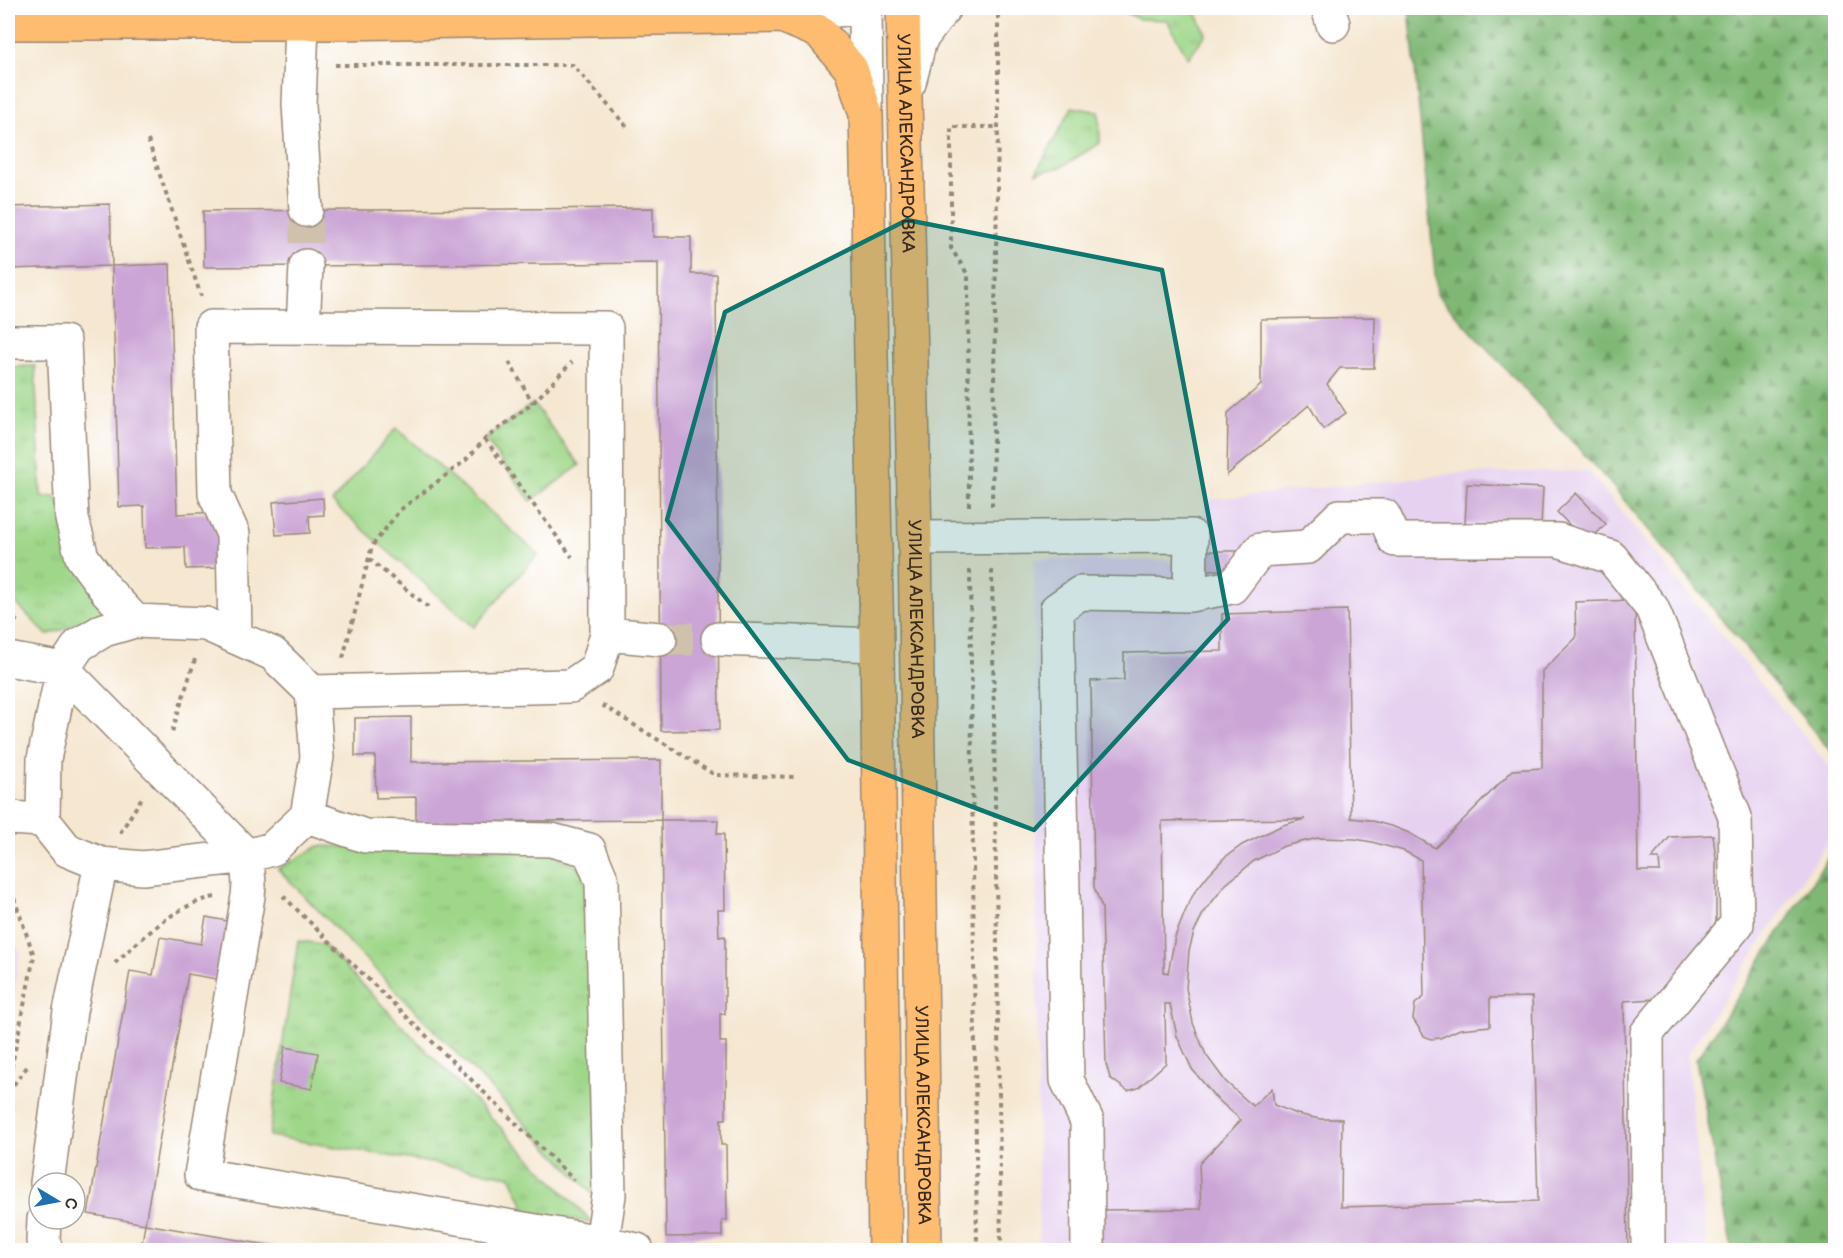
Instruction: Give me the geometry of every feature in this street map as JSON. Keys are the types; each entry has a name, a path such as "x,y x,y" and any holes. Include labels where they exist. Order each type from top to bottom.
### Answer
{"main road":[{"name":"УЛИЦА АЛЕКСАНДРОВКА","path":"903,8 915,538 925,1251"},
{"path":"8,23 302,24 782,16 820,32 851,69 866,114"},
{"name":"УЛИЦА АЛЕКСАНДРОВКА","path":"866,114 877,645 885,1251"}],"street":[{"path":"782,16 854,8"},
{"name":"УЛИЦА АЛЕКСАНДРОВКА","path":"865,8 866,114"},
{"path":"906,96 920,40 945,8"},
{"path":"302,24 299,105 306,210"},
{"path":"303,327 306,266"},
{"path":"234,636 233,534 215,494 211,327 606,327 607,619 597,668 571,686 323,691 273,654 206,624 135,621 104,630 80,645 63,669 44,759 44,820 67,850 101,864 143,868 248,856 272,849 307,816 317,757 323,691"},
{"path":"8,342 64,342 72,519 82,557 107,591 135,621"},
{"path":"1088,1251 1087,1121 1067,1080 1057,609 1080,593 1190,595 1232,587 1260,550 1308,547 1340,516 1384,516 1395,540 1558,540 1611,557 1652,608 1735,817 1737,924 1647,1033 1648,1251"},
{"path":"915,538 1191,536 1190,595"},
{"path":"607,619 660,639"},
{"path":"718,639 877,645"},
{"path":"8,659 63,669 248,856 248,896 201,1175 603,1237 637,1251"},
{"path":"307,816 365,836 551,840 589,850 602,881 609,1195 603,1237"},
{"path":"8,818 44,820"},
{"path":"49,1171 70,1011 101,864"},
{"path":"43,1231 46,1251"}],"path":[{"path":"977,1251 981,537 998,128 998,8"},
{"path":"335,65 573,65 627,127"},
{"path":"998,128 951,127 951,248 968,275 981,537 1001,1251"},
{"path":"148,140 211,327"},
{"path":"323,691 353,612 372,546 400,510 466,460 485,439 533,403 606,327"},
{"path":"489,328 533,403"},
{"path":"485,439 607,619"},
{"path":"369,559 428,607"},
{"path":"571,686 715,775 797,777"},
{"path":"248,856 287,901 580,1186 603,1237"},
{"path":"8,881 34,956 8,1080"},
{"path":"109,967 161,922 202,899 235,894 287,901"}],"highlighted area":[{"path":"907,220 1162,270 1228,619 1034,830 848,760 667,520 725,312"}],"shaded area":[{"path":"1588,471 1835,774 1835,830 1687,1055 1707,1250 1039,1250 1034,559 1204,561 1205,500 1462,473"},
{"path":"8,936 20,952 8,1025"}],"green space":[{"path":"1118,8 1194,8 1206,34 1188,58 1167,20 1139,19"},
{"path":"1409,8 1835,8 1835,757 1611,484 1437,294"},
{"path":"1072,107 1099,112 1100,143 1061,167 1036,173"},
{"path":"35,366 41,497 56,497 110,614 47,635 8,595 8,367"},
{"path":"533,403 580,465 531,501 485,439"},
{"path":"396,428 538,554 474,627 332,502"},
{"path":"319,846 546,850 582,869 595,911 599,1200 278,869"},
{"path":"1835,847 1835,1250 1732,1250 1696,1060"},
{"path":"298,941 323,944 593,1223 527,1212 510,1176 269,1136"}],"building":[{"path":"110,204 112,266 8,269 8,207"},
{"path":"653,208 653,237 691,237 691,274 716,274 719,730 661,731 658,263 204,267 203,211"},
{"path":"170,264 177,514 221,512 222,568 186,569 185,547 145,548 144,506 119,507 112,266"},
{"path":"1375,317 1374,368 1340,368 1327,384 1346,413 1323,429 1309,405 1227,475 1228,413 1261,385 1261,319"},
{"path":"1467,484 1543,488 1541,527 1465,523"},
{"path":"1576,493 1606,524 1587,543 1557,512"},
{"path":"323,498 324,515 309,516 310,533 276,535 273,502"},
{"path":"1205,551 1237,551 1237,570 1205,570"},
{"path":"1635,600 1638,871 1660,871 1659,859 1651,859 1670,837 1713,835 1716,858 1716,936 1655,999 1624,1001 1628,1250 1085,1250 1100,1210 1201,1209 1199,1164 1241,1120 1215,1097 1192,1069 1177,1036 1170,1004 1165,1004 1166,1063 1138,1088 1128,1091 1110,1078 1106,1064 1102,908 1094,887 1091,681 1124,680 1124,653 1222,651 1222,614 1347,610 1351,818 1394,827 1435,848 1513,770 1542,768 1542,671 1576,638 1575,602","holes":["1305,819 1283,825 1242,845 1224,858 1208,875 1194,893 1185,912 1175,937 1168,973 1164,972 1162,821","1318,838 1372,842 1404,851 1421,860 1424,997 1415,1004 1413,1019 1424,1036 1431,1039 1440,1038 1460,1029 1490,1026 1490,998 1532,997 1538,1201 1341,1207 1342,1119 1320,1119 1297,1114 1274,1105 1272,1088 1253,1106 1226,1082 1206,1055 1193,1023 1186,988 1189,951 1194,932 1203,914 1225,885 1254,861 1284,846"]},
{"path":"411,717 411,762 661,760 661,820 416,822 416,797 376,798 375,756 355,756 355,718"},
{"path":"661,820 718,820 717,834 724,834 725,910 718,910 719,937 725,936 725,1014 720,1013 720,1042 726,1042 726,1119 721,1119 721,1145 726,1145 727,1220 722,1220 722,1236 666,1237"},
{"path":"206,917 243,924 233,982 188,974 145,1224 88,1214 130,971 153,975 160,937 201,944"},
{"path":"285,1047 318,1053 312,1089 279,1083"},
{"path":"145,1224 291,1249 291,1250 141,1250"}],"tunnel":[{"path":"306,210 306,266"},
{"path":"660,639 718,639"}]}
